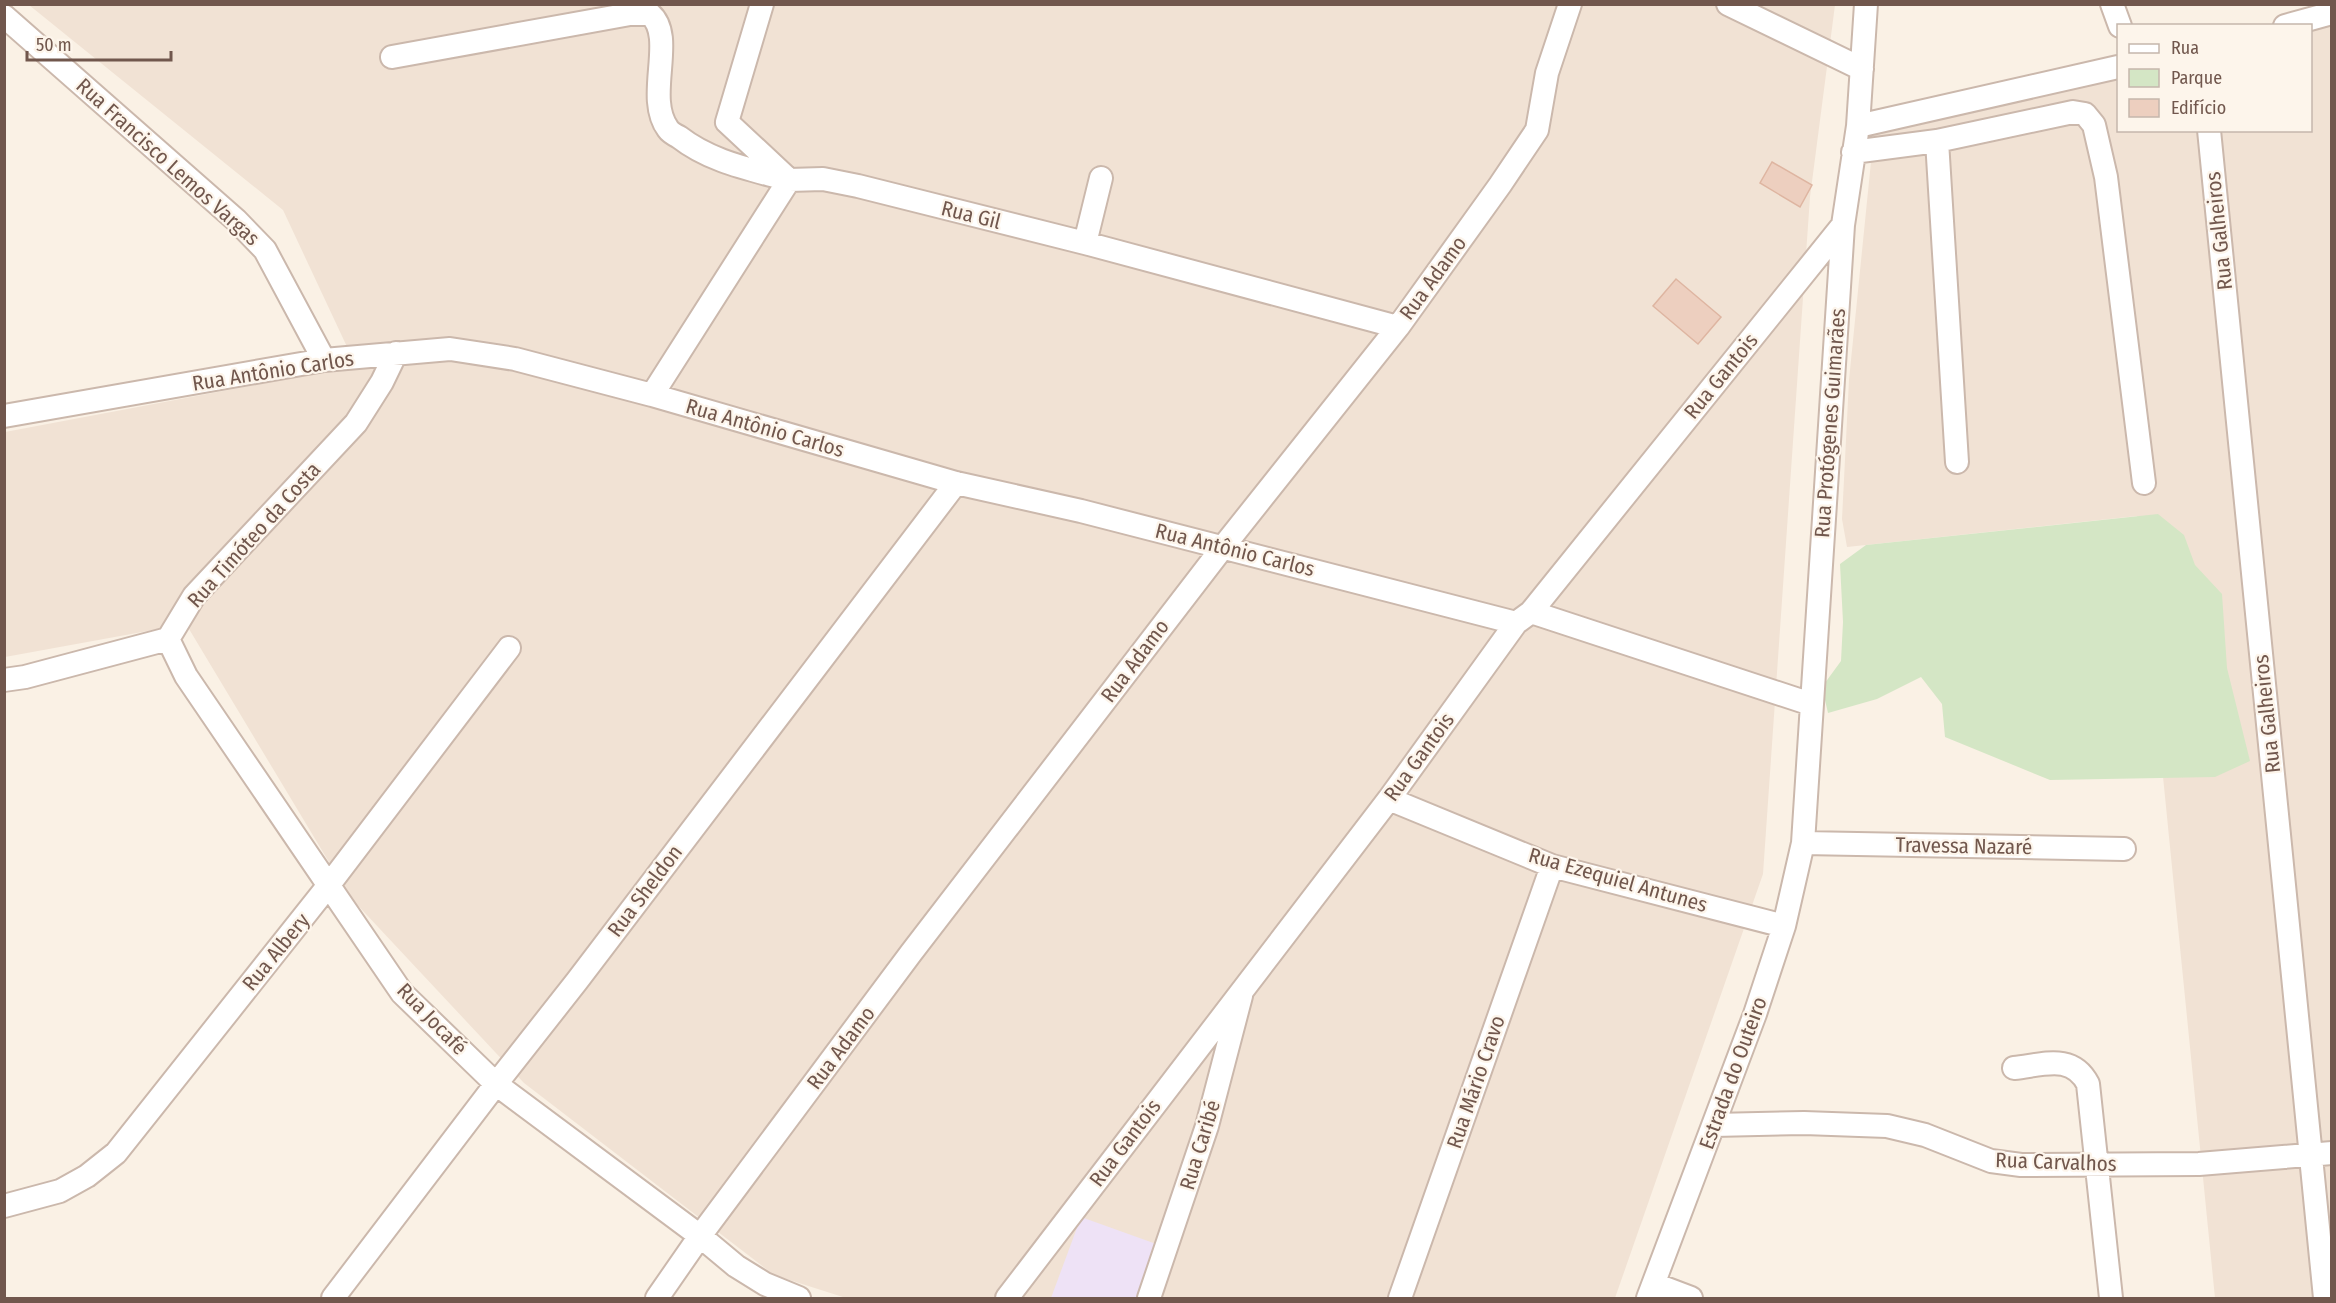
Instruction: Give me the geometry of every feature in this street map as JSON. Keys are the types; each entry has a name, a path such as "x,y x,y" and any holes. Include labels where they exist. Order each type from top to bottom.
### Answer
{"street":[{"path":"652,395 789,180 727,122 762,4"},
{"name":"Rua Adamo","path":"657,1299 700,1236 911,953 1223,547 1398,327 1500,185 1537,130 1547,73 1570,4"},
{"path":"1728,4 1862,69"},
{"name":"Rua Protógenes Guimarães","path":"1803,843 1843,225 1858,126 1866,4"},
{"path":"2112,4 2119,24"},
{"path":"2292,24 2331,13"},
{"name":"Rua Gil","path":"392,57 630,14 650,14 659,25 661,38 658,80 660,110 668,129 693,148 719,161 789,180 823,179 858,186 1084,243 1398,327"},
{"name":"Rua Francisco Lemos Vargas","path":"4,16 236,220 265,250 324,360"},
{"path":"1858,126 2117,67"},
{"path":"1853,152 1937,141 2073,112 2085,114 2094,124 2106,177 2144,483"},
{"name":"Rua Galheiros","path":"2209,132 2321,1155 2325,1299"},
{"path":"1937,141 1957,462"},
{"path":"1084,243 1101,178"},
{"name":"Rua Gantois","path":"1007,1299 1389,799 1524,617 1843,225"},
{"name":"Rua Antônio Carlos","path":"4,416 324,360 450,349 515,359 652,395 956,483 1524,617 1811,704"},
{"name":"Rua Timóteo da Costa","path":"168,639 194,596 356,423 382,382 396,353"},
{"name":"Rua Sheldon","path":"333,1299 956,483"},
{"path":"4,680 26,677 168,639"},
{"name":"Rua Jocafé","path":"168,639 186,676 402,993 496,1084 700,1236 736,1266 765,1284 799,1299"},
{"name":"Rua Albery","path":"4,1206 60,1191 87,1176 116,1153 328,886 510,648"},
{"name":"Rua Ezequiel Antunes","path":"1389,799 1552,866 1784,926"},
{"name":"Travessa Nazaré","path":"1803,843 2124,849"},
{"name":"Estrada do Outeiro","path":"1651,1291 1755,1014 1784,926 1803,843"},
{"name":"Rua Mário Cravo","path":"1400,1299 1552,866"},
{"name":"Rua Caribé","path":"1149,1299 1207,1126 1242,989"},
{"path":"2014,1068 2058,1062 2072,1065 2083,1073 2088,1084 2111,1299"},
{"name":"Rua Carvalhos","path":"1714,1125 1804,1123 1887,1126 1925,1135 1991,1161 2021,1165 2199,1164 2321,1155"},
{"path":"1651,1291 1692,1299"}],"shaded area":[{"path":"29,5 1835,5 1810,197 1763,874 1615,1298 846,1298 774,1275 524,1083 350,897 186,624 5,657 5,432 356,366 283,210"},
{"path":"2331,23 2331,1298 2215,1298 2137,516 1847,547 1842,519 1849,380 1874,132 1996,107 2117,75 2117,132 2312,132 2312,28"},
{"path":"1081,1217 1159,1245 1139,1298 1051,1298"}],"green space":[{"path":"2158,514 2184,535 2195,565 2222,594 2227,668 2250,761 2215,777 2050,780 1945,737 1942,704 1921,677 1877,699 1828,713 1822,687 1841,661 1843,622 1840,564 1866,545"}],"building":[{"path":"1772,162 1812,185 1800,207 1760,183"},
{"path":"1676,279 1721,317 1698,344 1653,306"}]}
